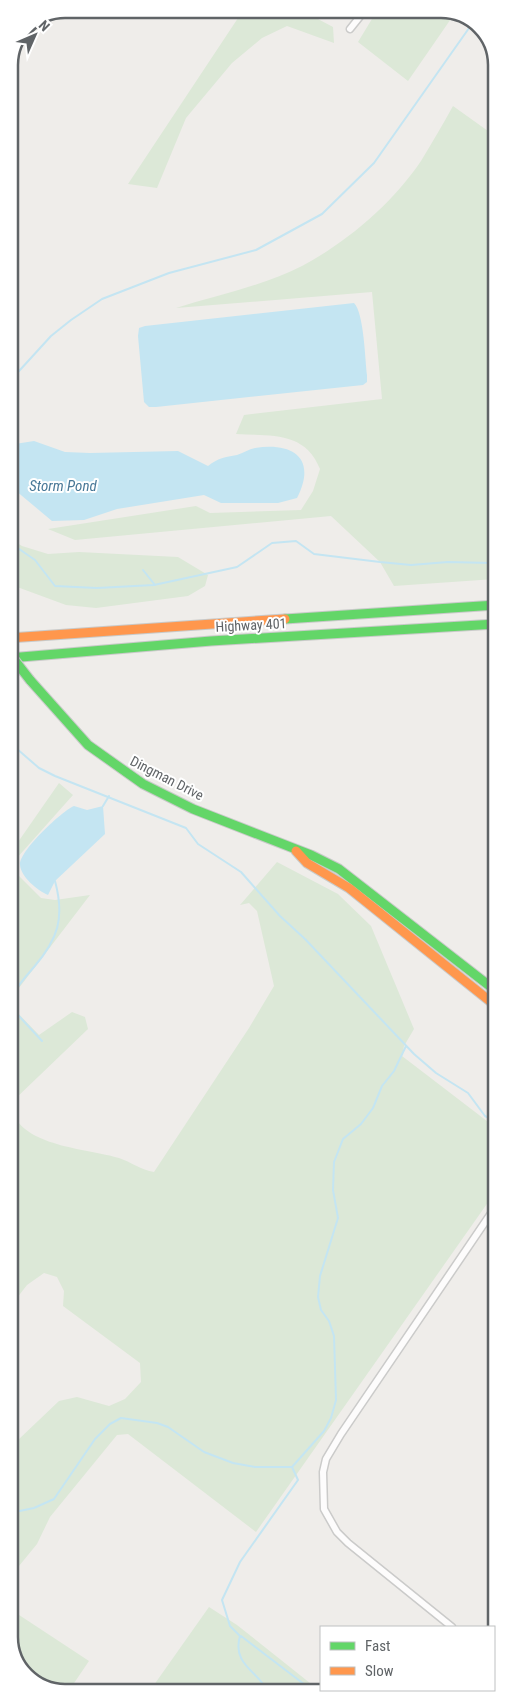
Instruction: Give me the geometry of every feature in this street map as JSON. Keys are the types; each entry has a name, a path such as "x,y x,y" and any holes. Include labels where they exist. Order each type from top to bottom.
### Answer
{"main road":[{"path":"479,606 488,602"},
{"name":"Highway 401","path":"18,637 488,606"},
{"name":"Highway 401","path":"18,657 212,641 488,624"},
{"name":"Dingman Drive","path":"18,665 96,753 129,777 197,809 296,850 313,854 335,868 488,985"},
{"name":"Dingman Drive","path":"296,850 307,862 349,888 488,1000"}],"street":[{"path":"350,29 359,18"},
{"path":"451,1626 337,1532 324,1509 323,1472 326,1459 341,1434 488,1218"}],"green space":[{"path":"238,18 316,18 333,27 334,43 287,26 262,38 232,63 186,118 157,188 128,184"},
{"path":"373,18 451,18 408,81 358,42"},
{"path":"453,106 488,131 488,579 394,586 380,562 331,516 75,540 48,529 196,506 210,513 301,510 313,491 320,469 314,457 305,448 286,438 236,434 244,415 382,399 372,292 176,308 272,279 302,266 336,246 368,221 397,192 421,161"},
{"path":"18,544 48,554 79,552 178,557 208,575 205,586 188,596 96,608 66,605 18,587"},
{"path":"59,783 73,795 18,857 18,842"},
{"path":"277,862 338,894 371,926 414,1029 404,1046 402,1056 488,1122 488,1202 256,1532 128,1434 117,1435 50,1517 37,1544 18,1567 18,1440 59,1401 77,1397 109,1406 125,1399 141,1382 140,1363 63,1306 64,1291 57,1277 44,1273 27,1285 18,1297 18,1121 32,1134 46,1140 119,1158 154,1172 249,1028 274,986 257,911 249,903 240,905"},
{"path":"18,875 41,898 55,900 90,895 18,989"},
{"path":"72,1012 85,1017 88,1029 18,1096 18,1013 39,1035"},
{"path":"209,1607 237,1625 311,1684 155,1683"},
{"path":"18,1614 89,1661 74,1683 52,1682 38,1676 24,1660 18,1646"}],"water":[{"path":"354,303 360,316 364,337 367,382 363,385 156,407 149,407 144,402 138,336 139,328"},
{"name":"Storm Pond","path":"34,441 65,452 178,451 208,466 225,457 253,449 281,448 291,451 303,463 303,484 297,498 278,503 221,503 204,495 117,509 84,520 52,521 18,493 18,444"},
{"path":"74,806 87,810 103,806 105,834 55,881 48,895 39,890 26,878 20,865 33,841 60,815"}],"waterway":[{"path":"18,372 51,336 102,299 169,273 256,250 322,214 374,163 469,28"},
{"path":"18,548 35,560 55,586 97,588 154,585 237,567 272,543 296,541 314,554 380,562 411,565 448,562 488,563"},
{"path":"143,570 155,585"},
{"path":"18,750 39,768 55,776 186,828 198,844 241,872 280,916 305,939 414,1054 436,1073 468,1093 488,1118"},
{"path":"103,806 109,796"},
{"path":"18,986 42,957 54,937 59,917 58,894 55,881"},
{"path":"18,1015 42,1041"},
{"path":"292,1467 324,1431 331,1418 336,1400 334,1336 329,1321 321,1310 318,1297 320,1276 338,1218 333,1190 334,1162 343,1139 361,1124 373,1108 382,1086 394,1071 406,1046"},
{"path":"18,1511 34,1508 54,1499 95,1439 110,1424 121,1418 157,1423 168,1427 204,1452 233,1463 255,1467 292,1467"},
{"path":"263,1684 243,1662 238,1646 240,1636 230,1626 222,1600 240,1562 298,1480 292,1467"},
{"path":"241,1636 303,1684"}],"traffic: fast":[{"path":"285,619 488,606"},
{"path":"18,657 211,641 488,624"},
{"path":"18,665 30,680"},
{"path":"30,680 88,745 143,784 193,809 311,855 339,869 488,985"}],"traffic: slow":[{"path":"18,637 285,619"},
{"path":"296,851 307,863 349,888 488,1000"}]}
